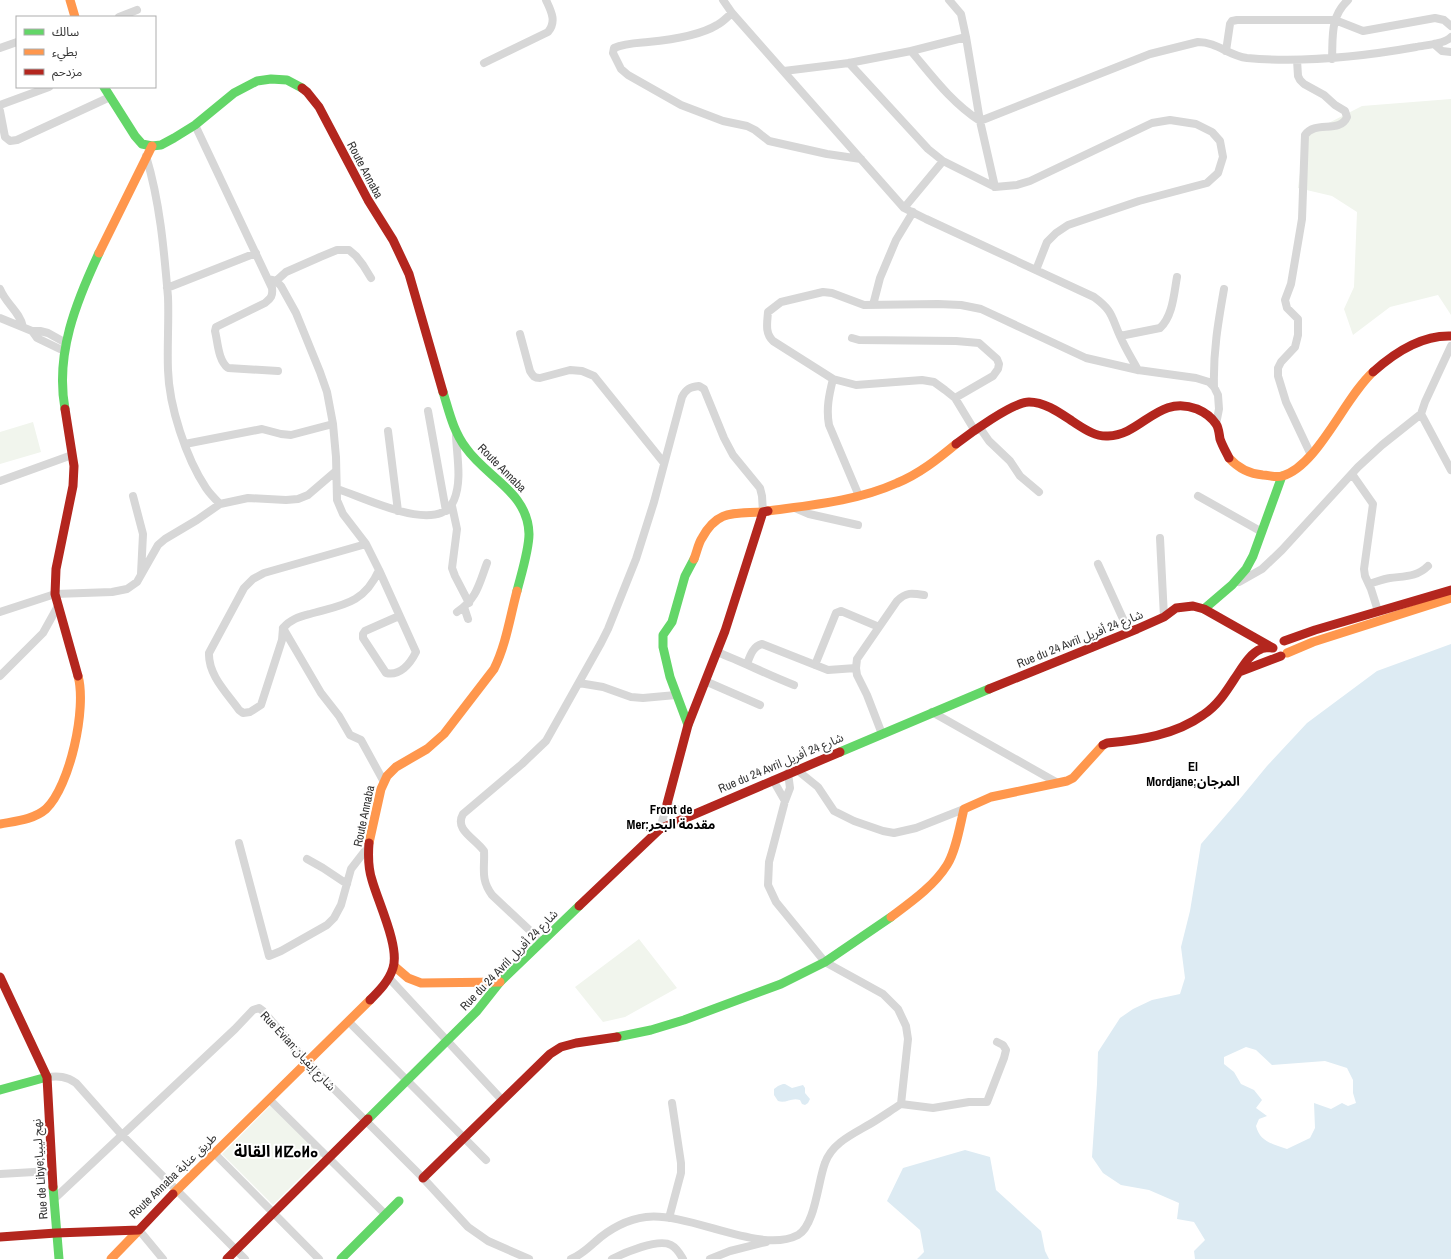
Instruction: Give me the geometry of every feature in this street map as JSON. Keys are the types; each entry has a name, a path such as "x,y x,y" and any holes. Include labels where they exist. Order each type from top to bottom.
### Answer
{"street":[{"path":"484,63 548,32 553,24 554,18 546,0"},
{"path":"723,0 732,13 904,208 1094,297 1104,304 1110,311 1120,336 1138,370"},
{"path":"949,0 960,14 966,37 980,121 995,187"},
{"path":"1332,59 1333,28 1335,20 1342,6 1348,0"},
{"path":"72,3 75,16"},
{"path":"122,16 137,10"},
{"path":"732,13 719,25 709,30 649,42 622,44 614,48 613,53 621,69 628,75 681,105 723,121 747,126 755,130 769,141 777,144 861,159"},
{"path":"1226,51 1230,24 1234,20 1335,20 1364,31 1435,18 1444,20 1451,26"},
{"path":"784,72 849,63 911,51 966,37"},
{"path":"980,121 1150,54 1198,42 1206,42 1216,45 1236,56 1246,58 1297,60 1332,59 1375,54 1434,44 1449,40 1451,37"},
{"path":"0,48 16,42"},
{"path":"1434,44 1442,51 1451,52"},
{"path":"911,51 952,100 964,111 980,121"},
{"path":"1297,60 1300,80 1304,84 1324,95 1335,105 1345,111 1347,117 1343,123 1328,127 1312,128 1304,135 1302,219 1291,284 1285,300 1287,308 1297,317 1299,325 1295,347 1281,362 1278,368 1278,376 1286,402 1311,455"},
{"path":"849,63 928,149 943,162 995,187 1017,185 1030,180 1152,123 1170,120 1196,124 1212,132 1220,141 1223,157 1218,173 1207,183 1139,200 1068,226 1056,233 1047,242 1036,270"},
{"name":"Route Annaba","path":"152,146 161,145 195,125 234,94 257,81 271,79 287,80 298,85 307,92 318,107 368,200 393,240 409,274 431,353 461,442 471,456 508,488 515,496 521,505 528,524 529,536 527,548 505,640 494,669 436,743 402,762 393,769 384,782 368,847 369,867 390,939 394,966"},
{"path":"0,105 46,88"},
{"path":"0,824 34,816 45,809 56,796 69,766 81,705 80,683 55,594 56,569 73,486 74,466 62,400 65,347 74,311 94,264 152,146 142,144 135,136 105,88"},
{"path":"0,111 5,137 10,141 16,140 110,97"},
{"path":"195,125 256,253 272,280 281,286 296,313 320,372 327,392 333,424 336,457 337,500 341,510 366,544 416,652 411,662 403,670 388,674 367,644 363,634 365,631 399,616"},
{"path":"146,156 156,191 167,288 168,372 174,413 185,444 199,476 207,489 220,504"},
{"path":"904,208 943,162"},
{"path":"873,305 880,278 896,240 913,212"},
{"path":"272,280 286,272 331,252 344,250 349,250 356,256 363,264 371,278"},
{"path":"167,288 256,253"},
{"path":"1120,336 1154,330 1163,325 1171,310 1178,277"},
{"path":"272,280 273,293 271,298 265,303 219,324 215,331 221,359 228,368 278,370"},
{"path":"0,289 2,295 22,320 23,327"},
{"path":"1214,387 1213,366 1215,342 1224,289"},
{"path":"1039,492 1020,476 1006,456 977,429 955,398 934,382 922,380 856,385 833,379 768,337 766,330 768,312 781,302 823,292 832,293 864,305 938,304 961,305 981,309 1086,358 1138,370 1196,378 1209,382 1214,387 1218,395 1219,410 1216,424 1221,444 1230,459 1242,470 1257,475 1282,476 1296,469 1311,455 1328,433 1363,381 1378,368 1424,338 1438,335 1451,336"},
{"path":"0,318 32,331 48,333 65,347"},
{"path":"520,334 532,376 540,378 570,370 582,371 594,376 664,463"},
{"path":"852,338 858,340 956,341 979,343 997,359 999,364 998,369 993,376 955,398"},
{"path":"1232,585 1262,569 1282,550 1352,474 1382,445 1421,414 1451,346"},
{"path":"833,379 827,404 829,425 859,496"},
{"path":"540,941 492,895 486,887 484,879 484,851 464,830 460,824 460,819 463,814 522,764 546,741 578,684 608,629 636,559 654,502 682,397 686,390 692,386 699,386 704,389 724,438 733,455 760,488 763,512 725,631 688,725 660,829"},
{"path":"688,725 666,664 663,647 663,635 672,622 684,576 695,556 701,539 711,525 724,515 734,512 763,512 796,508 859,496 894,484 914,475 937,460 977,429 1017,405 1029,402 1043,405 1093,432 1107,436 1121,434 1155,413 1176,406 1189,406 1202,411 1216,424"},
{"path":"428,411 449,508 457,529 452,568 468,619"},
{"path":"1421,414 1451,470"},
{"path":"185,444 262,429 290,435 333,424"},
{"path":"337,488 398,511 433,516 440,514 449,508 457,490 456,430"},
{"path":"388,432 398,511"},
{"path":"0,481 72,455"},
{"path":"0,612 55,594 112,592 127,589 137,582 158,545 220,504 248,498 286,500 298,499 308,495 336,471"},
{"path":"1352,474 1373,504 1364,569 1378,611"},
{"path":"1204,609 1232,585 1246,569 1253,556 1282,476"},
{"path":"133,496 143,534 141,576"},
{"path":"1198,496 1262,532"},
{"path":"796,508 809,514 858,526"},
{"path":"1160,538 1164,617"},
{"path":"366,544 264,573 253,579 244,588 209,653 211,670 239,710 243,713 250,712 261,705 282,640 283,628 288,622 348,603 359,598 374,583 379,570"},
{"path":"463,607 475,595 487,563"},
{"path":"1098,564 1129,632"},
{"path":"1369,584 1383,580 1411,577 1423,571 1428,566"},
{"path":"1284,655 1276,655 1273,648 1276,642 1451,590"},
{"path":"882,734 867,695 857,675 857,659 897,601 903,595 911,593 924,595"},
{"path":"1238,673 1320,639 1451,598"},
{"path":"0,676 43,633 58,606"},
{"name":"Rue du 24 Avril شارع 24 أفريل","path":"227,1259 477,1011 500,982 540,941 660,829 932,712 1129,632 1164,617 1176,608 1193,606 1204,609 1273,648"},
{"path":"815,665 838,611 879,627"},
{"path":"283,628 321,693 339,716 350,735 361,740 384,782"},
{"path":"1251,636 1283,641 1289,646 1284,655"},
{"path":"746,664 754,649 758,645 762,644 832,671 843,668 856,668"},
{"path":"900,1104 908,1039 903,1017 893,1002 883,994 825,962 776,902 768,885 769,862 785,800 790,788 792,772 818,787 834,811 854,821 883,831 894,833 916,828 991,797 1056,782 1067,781 1073,778 1103,745 1107,743 1155,736 1178,729 1200,719 1215,705 1238,673 1258,650 1262,648 1273,648"},
{"path":"717,652 746,664 771,677 794,685"},
{"path":"705,681 760,705"},
{"path":"578,684 603,687 631,697 643,698 676,695"},
{"path":"932,712 1056,782"},
{"path":"774,780 785,800"},
{"path":"667,804 690,816"},
{"path":"423,1178 556,1049 572,1044 651,1030 684,1020 781,984 812,970 825,962 913,900 937,879 948,864 952,854 964,809"},
{"path":"239,843 268,956 281,951 327,925 334,918 341,905 351,869 368,847"},
{"path":"307,859 324,868 347,884"},
{"path":"308,1063 383,986 389,978 394,966 408,978 421,983 500,982"},
{"path":"0,977 47,1077"},
{"path":"389,978 502,1100"},
{"name":"Rue Évian;شارع إيفيان","path":"54,1199 235,1029 253,1010 259,1008 308,1063 423,1178 468,1227 488,1241 529,1259"},
{"path":"349,1022 486,1160"},
{"path":"710,1259 730,1251 766,1241 790,1238 804,1230 810,1221 819,1180 830,1152 835,1146 855,1132 900,1104 933,1108 969,1102 987,1102 996,1082 1005,1053 1003,1045 997,1042"},
{"name":"Route Annaba طريق عنابة","path":"0,1237 139,1230 176,1190 308,1063"},
{"path":"0,1090 47,1077 65,1076 70,1078 122,1135 245,1259"},
{"name":"Rue de Libye;نهج ليبيا","path":"47,1077 51,1170 59,1259"},
{"path":"270,1100 386,1215"},
{"path":"669,1218 681,1173 681,1163 672,1103"},
{"path":"214,1153 319,1259"},
{"path":"0,1174 51,1170"},
{"path":"341,1259 399,1201"},
{"path":"571,1259 579,1256 610,1230 620,1225 646,1217 669,1218 766,1241"},
{"path":"111,1259 139,1230 163,1259"},
{"path":"612,1259 650,1245 662,1243 671,1245 679,1251 683,1259"}],"shaded area":[{"path":"1451,99 1451,315 1438,295 1390,307 1353,335 1344,309 1354,287 1357,212 1332,196 1298,188 1305,135 1362,106"},
{"path":"33,422 41,452 0,464 0,432"},
{"path":"1451,644 1451,1259 1195,1259 1194,1251 1205,1240 1194,1222 1177,1219 1179,1203 1149,1190 1121,1185 1103,1173 1092,1157 1098,1052 1120,1018 1133,1009 1152,1000 1180,994 1185,978 1181,947 1190,911 1201,844 1267,766 1307,723 1377,671","holes":["1246,1047 1256,1050 1272,1065 1325,1061 1347,1068 1353,1080 1353,1093 1356,1103 1348,1106 1342,1103 1331,1109 1314,1103 1315,1128 1310,1138 1287,1149 1268,1142 1261,1136 1256,1126 1259,1119 1267,1116 1256,1108 1262,1100 1254,1090 1241,1084 1234,1072 1224,1064 1224,1057"]},
{"path":"639,939 677,988 625,1017 603,1022 575,987"},
{"path":"783,1084 792,1088 803,1085 805,1088 805,1093 810,1099 808,1103 805,1105 802,1104 800,1100 797,1099 784,1102 778,1101 774,1095 774,1089"},
{"path":"272,1104 323,1155 273,1205 222,1154"},
{"path":"965,1150 990,1157 996,1190 1041,1231 1045,1251 1049,1259 917,1259 924,1252 920,1230 887,1201 903,1168"}],"traffic: fast":[{"path":"105,88 135,136 142,144 152,146 161,145 174,138 195,125 234,93 257,81 271,79 287,80 302,88"},
{"path":"65,409 63,389 65,348 75,309 99,253"},
{"path":"443,392 452,421 466,448 475,459 514,496 522,507 527,519 529,534 528,547 517,591"},
{"path":"1204,609 1232,585 1246,569 1253,556 1282,476"},
{"path":"688,725 670,677 663,647 663,635 672,622 685,576 694,559"},
{"path":"840,752 989,689"},
{"path":"368,1119 477,1011 500,982 579,906"},
{"path":"617,1037 651,1030 684,1020 781,984 825,962 891,917"},
{"path":"0,1090 47,1077"},
{"path":"53,1187 59,1259"},
{"path":"341,1259 399,1201"}],"traffic: slow":[{"path":"70,0 75,16"},
{"path":"99,253 152,146"},
{"path":"1229,458 1244,470 1258,474 1280,477 1295,470 1319,446 1362,383 1373,372"},
{"path":"768,511 834,502 882,489 921,471 956,444"},
{"path":"694,559 701,540 714,522 735,513 763,512"},
{"path":"369,843 381,789 387,776 396,767 427,749 444,734 494,669 505,641 517,591"},
{"path":"1287,653 1313,642 1451,598"},
{"path":"0,824 24,820 36,816 46,809 55,798 69,765 78,726 80,707 78,676"},
{"path":"891,917 929,887 942,873 950,859 955,845 964,809 991,797 1067,781 1073,778 1103,745"},
{"path":"394,966 408,978 421,983 500,982"},
{"path":"173,1194 370,1000"},
{"path":"111,1259 139,1230"}],"traffic: jam":[{"path":"302,88 319,107 368,200 393,240 409,274 443,392"},
{"path":"1373,372 1390,358 1409,346 1440,336 1451,336"},
{"path":"956,444 981,426 1022,403 1035,402 1046,406 1057,411 1089,432 1103,436 1120,434 1161,411 1171,407 1183,406 1200,410 1208,415 1218,427 1220,439 1229,458"},
{"path":"65,409 74,466 73,486 56,569 55,594 78,676"},
{"path":"667,804 688,725 725,631 763,512 768,511"},
{"path":"1284,641 1315,630 1451,590"},
{"path":"989,689 1137,629 1164,617 1176,608 1193,606 1204,609 1273,648"},
{"path":"1103,745 1169,732 1192,722 1217,703 1253,654 1262,648 1273,648"},
{"path":"1239,672 1281,656"},
{"path":"579,906 660,829 840,752"},
{"path":"369,843 368,853 371,875 394,948 393,968 389,977 370,1000"},
{"path":"0,977 47,1077 53,1187"},
{"path":"423,1178 550,1054 561,1047 576,1043 617,1037"},
{"path":"227,1259 368,1119"},
{"path":"0,1237 139,1230 173,1194"}],"district":[{"name":"El Mordjane;المرجان","path":"1193,774"},
{"name":"Front de Mer;مقدمة البحر","path":"671,816"},
{"name":"القالة ⵍⵇⴰⵍⴰ","path":"276,1151"}]}
